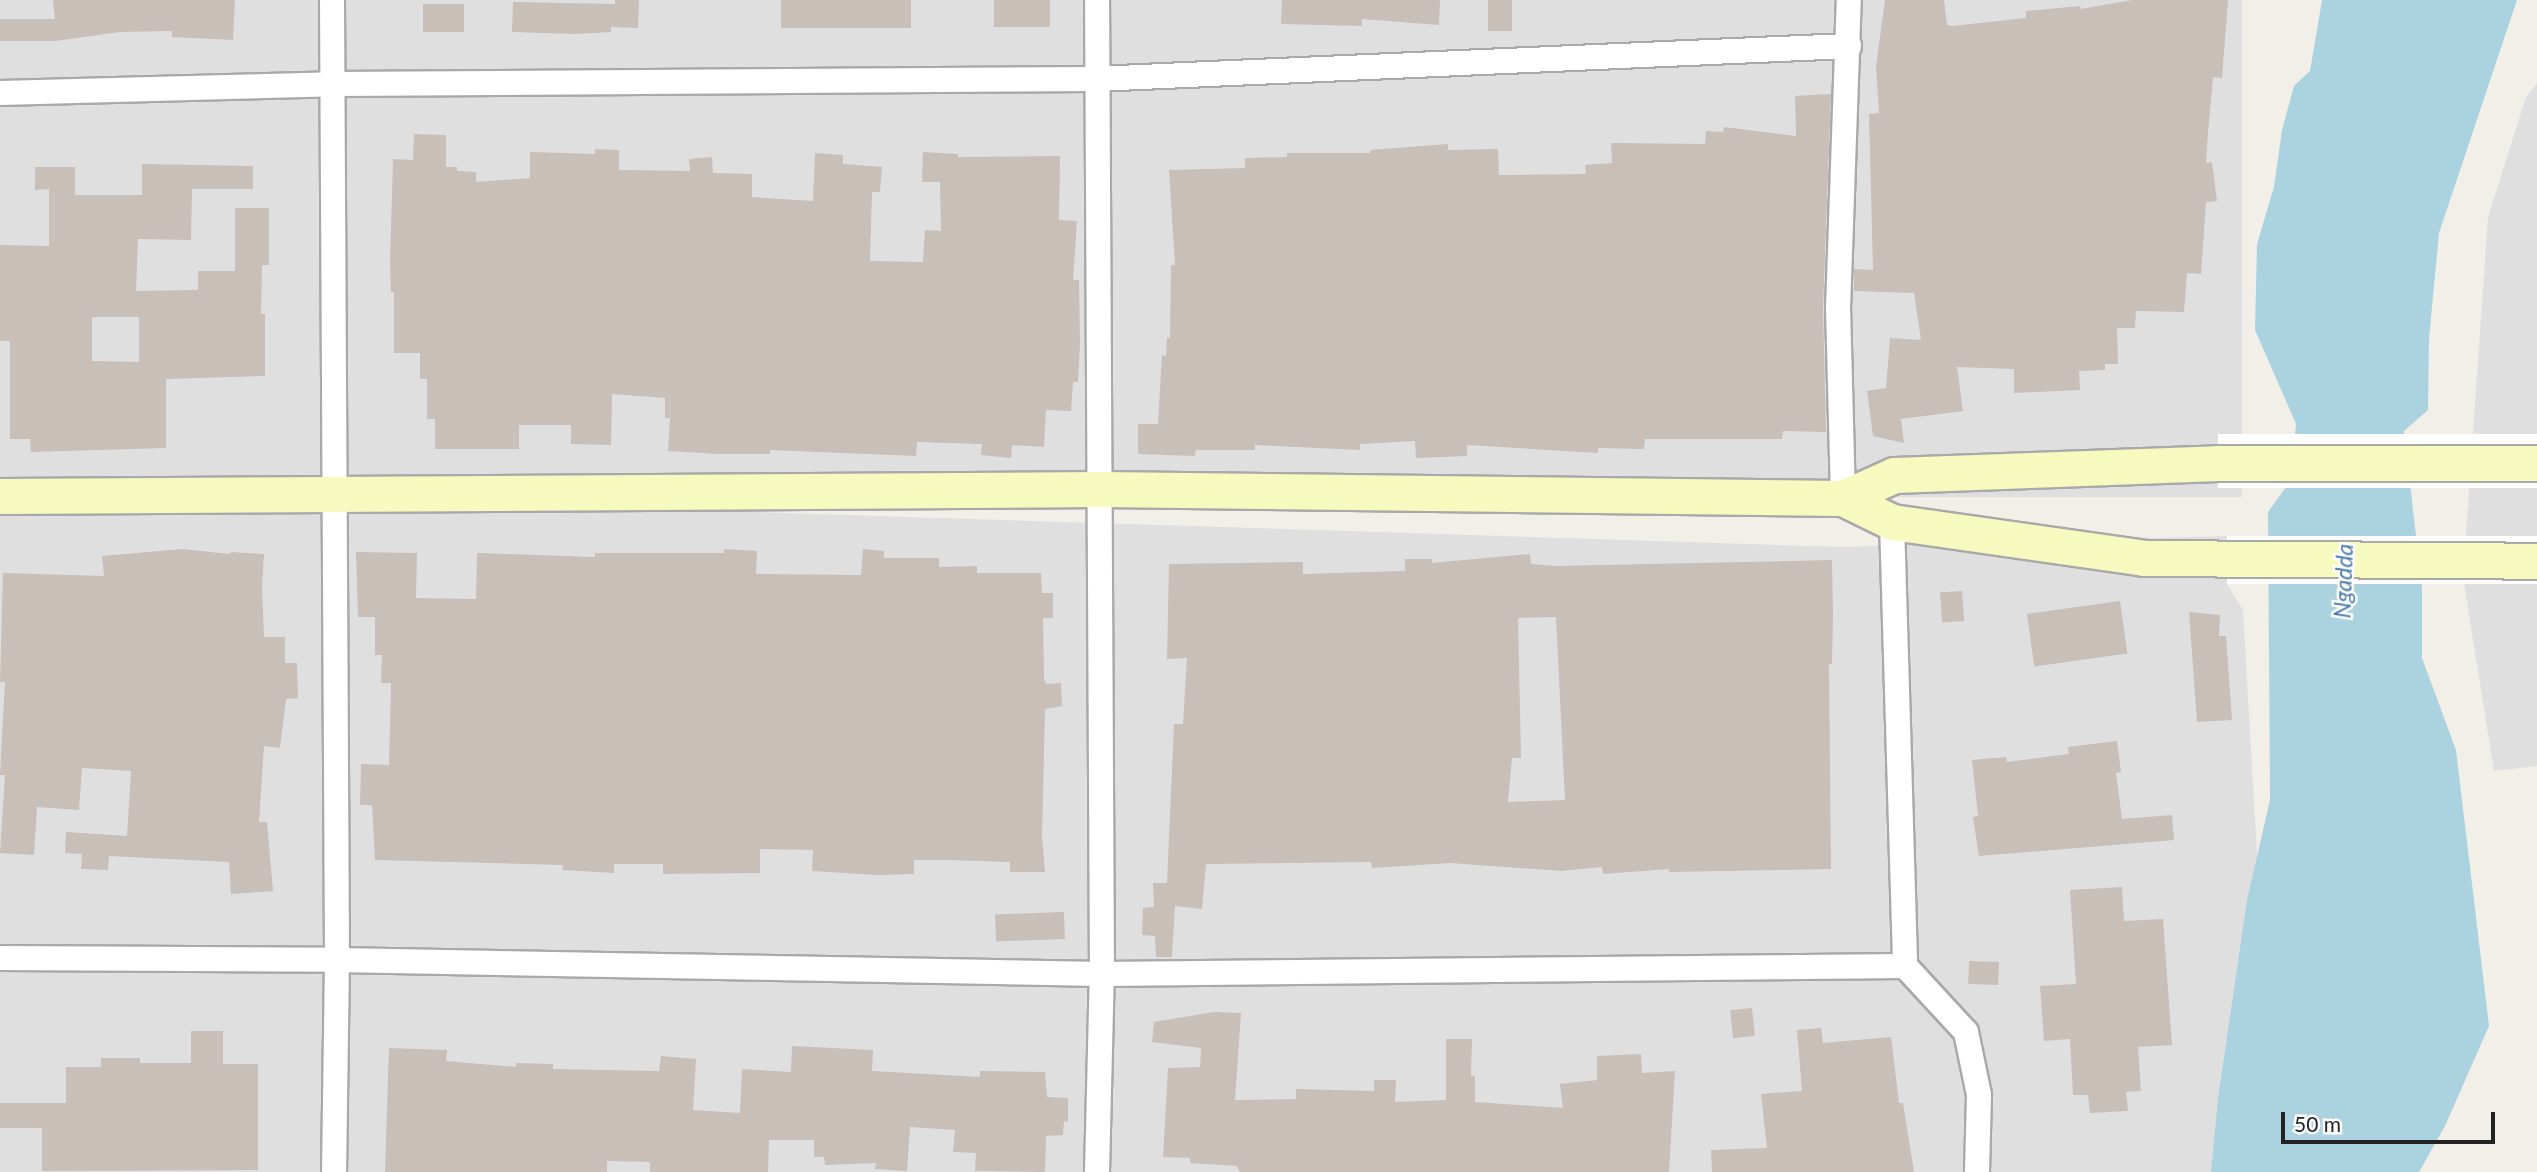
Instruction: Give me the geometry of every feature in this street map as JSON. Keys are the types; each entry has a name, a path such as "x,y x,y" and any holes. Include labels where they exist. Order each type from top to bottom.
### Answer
{"main road":[{"path":"0,496 1102,489 1843,498 1894,475 2218,463 2537,463"},
{"path":"1843,498 1892,522 2144,558 2537,561"}],"street":[{"path":"332,0 337,960 334,1172"},
{"path":"1097,0 1095,79 1102,489 1102,974 1097,1172"},
{"path":"1843,498 1838,309 1849,0"},
{"path":"0,93 333,84 1095,79 1849,46"},
{"path":"1892,522 1905,966 1966,1032 1979,1095 1977,1172"},
{"path":"0,958 337,960 1102,974 1905,966"}],"shaded area":[{"path":"0,0 2242,0 2242,497 0,497"},
{"path":"2537,83 2537,766 2494,771 2463,577 2488,217 2526,97"},
{"path":"321,498 1843,547 2227,536 2227,584 2243,610 2259,889 2217,1172 0,1172 0,499"}],"water":[{"name":"Ngadda","path":"2322,0 2517,0 2439,233 2429,339 2428,410 2404,431 2422,588 2422,658 2456,750 2489,1026 2445,1126 2419,1172 2211,1172 2218,1099 2247,900 2270,800 2268,512 2291,480 2296,424 2255,330 2257,244 2274,187 2282,130 2294,86 2310,71"}],"pier":[{"path":"2218,434 2537,434 2537,488 2218,488"},
{"path":"2227,536 2537,536 2537,584 2227,584"}],"building":[{"path":"53,0 235,0 233,40 172,37 172,31 120,32 55,41 0,41 0,19 55,19"},
{"path":"615,0 639,0 638,28 611,27 611,32 575,34 512,32 513,2 615,4"},
{"path":"781,0 911,0 911,28 781,28"},
{"path":"994,0 1050,0 1050,27 994,27"},
{"path":"1282,0 1440,0 1439,25 1362,19 1362,26 1281,24"},
{"path":"1488,0 1512,0 1512,31 1488,31"},
{"path":"1885,0 1944,0 1947,25 1952,26 2026,18 2026,11 2080,6 2081,9 2132,0 2228,0 2222,78 2213,77 2206,163 2212,162 2217,201 2206,202 2201,274 2187,273 2184,312 2136,311 2135,328 2117,328 2118,364 2105,364 2105,370 2079,371 2080,390 2014,393 2014,369 1957,367 1963,411 1901,419 1904,443 1873,436 1867,391 1886,388 1890,338 1921,340 1914,293 1854,291 1854,269 1873,270 1869,114 1879,113 1876,66"},
{"path":"423,4 464,4 464,32 423,32"},
{"path":"1831,94 1823,308 1826,432 1783,431 1782,439 1645,439 1644,449 1598,448 1598,453 1467,445 1467,456 1416,458 1415,441 1360,444 1360,450 1255,445 1255,450 1196,450 1195,456 1138,454 1138,424 1158,424 1162,355 1166,356 1167,338 1170,338 1171,265 1175,265 1169,170 1245,168 1245,158 1287,157 1287,153 1370,153 1370,150 1448,144 1448,150 1498,149 1499,175 1586,174 1585,165 1612,163 1611,143 1705,144 1706,131 1723,132 1724,127 1796,136 1795,96"},
{"path":"414,134 446,135 446,167 457,167 457,171 476,172 476,182 530,178 530,152 595,154 595,149 619,150 619,170 690,171 689,159 712,157 713,173 752,174 752,197 813,201 815,153 843,155 843,164 882,167 880,192 872,192 870,261 923,262 925,230 941,231 940,182 922,182 923,152 958,154 958,157 1060,156 1059,220 1077,221 1073,280 1079,280 1080,343 1078,382 1073,382 1071,411 1046,410 1044,447 1012,445 1011,458 981,455 982,444 917,442 916,456 770,450 770,454 720,454 668,451 670,418 665,418 665,398 612,394 611,445 571,444 571,425 519,425 519,449 435,449 435,419 427,419 427,379 420,379 420,353 394,353 394,292 391,292 390,263 393,159 413,160"},
{"path":"142,164 253,166 253,189 192,189 191,240 138,239 136,291 198,290 198,271 235,271 235,208 269,208 269,265 262,265 261,314 265,314 265,376 166,379 166,448 31,452 30,439 10,439 10,341 0,341 0,245 49,246 49,189 35,190 35,167 75,167 75,195 142,195","holes":["92,317 139,317 139,362 92,361"]},
{"path":"182,549 264,554 264,637 285,637 285,663 297,663 298,698 286,699 280,748 264,746 259,822 267,822 273,891 231,894 229,862 109,856 108,870 81,869 82,854 65,853 66,832 127,836 131,771 82,768 79,810 37,807 34,855 0,853 5,775 0,775 5,682 0,682 3,573 104,576 102,556"},
{"path":"724,549 757,551 756,574 861,575 863,549 884,551 884,558 939,558 939,567 977,566 977,573 1041,573 1042,593 1053,593 1053,618 1043,618 1044,680 1046,684 1061,683 1062,706 1045,709 1042,837 1045,872 1010,872 1010,862 948,860 914,860 914,874 812,871 813,850 760,849 760,873 663,874 663,864 614,864 614,873 562,870 563,865 375,860 372,805 360,805 361,764 389,765 391,683 381,683 382,655 375,655 375,617 358,617 356,552 417,553 416,598 476,599 477,553 595,557 595,553 724,553"},
{"path":"1530,554 1531,564 1555,566 1832,560 1832,664 1829,664 1831,869 1669,872 1669,869 1603,874 1602,867 1561,871 1450,863 1372,868 1371,862 1206,864 1202,909 1175,906 1172,957 1156,957 1155,936 1142,935 1143,908 1154,907 1153,883 1167,883 1174,724 1183,724 1187,658 1167,659 1169,564 1303,562 1303,574 1405,571 1405,559 1432,559 1432,563","holes":["1556,617 1565,800 1508,802 1512,758 1521,758 1518,618"]},
{"path":"1962,591 1964,621 1942,622 1940,593"},
{"path":"2120,601 2127,653 2034,667 2027,614"},
{"path":"2189,612 2220,615 2219,636 2226,636 2232,720 2197,722"},
{"path":"2117,741 2121,772 2116,773 2122,819 2172,815 2174,840 1979,856 1973,817 1978,816 1972,760 2006,757 2007,762 2069,754 2068,747"},
{"path":"2122,887 2124,921 2163,919 2172,1045 2138,1047 2141,1091 2126,1092 2128,1111 2090,1113 2088,1095 2073,1095 2070,1039 2044,1041 2040,986 2076,984 2070,890"},
{"path":"1064,912 1065,939 996,941 995,914"},
{"path":"1969,961 1999,962 1998,985 1968,984"},
{"path":"1752,1008 1755,1036 1733,1038 1730,1010"},
{"path":"1214,1012 1241,1013 1235,1100 1296,1099 1296,1089 1374,1091 1374,1080 1396,1080 1395,1102 1446,1100 1446,1039 1472,1039 1471,1076 1475,1076 1475,1102 1563,1108 1560,1084 1597,1080 1597,1056 1641,1054 1642,1073 1675,1071 1669,1172 1240,1172 1237,1166 1190,1163 1190,1158 1163,1157 1168,1068 1200,1067 1201,1048 1152,1042 1154,1022"},
{"path":"1821,1028 1823,1043 1891,1037 1899,1103 1903,1103 1914,1172 1712,1172 1711,1150 1767,1148 1761,1094 1802,1091 1797,1030"},
{"path":"191,1031 223,1031 223,1064 258,1064 258,1170 42,1171 42,1128 0,1128 0,1103 66,1103 66,1067 101,1067 101,1058 140,1058 140,1063 191,1063"},
{"path":"792,1046 873,1050 872,1071 980,1077 980,1071 1045,1072 1047,1097 1068,1098 1068,1122 1064,1121 1063,1135 1046,1136 1045,1172 975,1171 976,1153 953,1152 955,1130 910,1127 907,1171 875,1169 876,1163 825,1165 824,1157 814,1157 814,1140 769,1140 768,1172 650,1172 650,1162 607,1161 607,1172 385,1172 389,1048 447,1050 446,1061 516,1067 516,1063 553,1064 553,1069 659,1071 661,1056 696,1059 693,1110 740,1113 742,1069 791,1072"}]}
